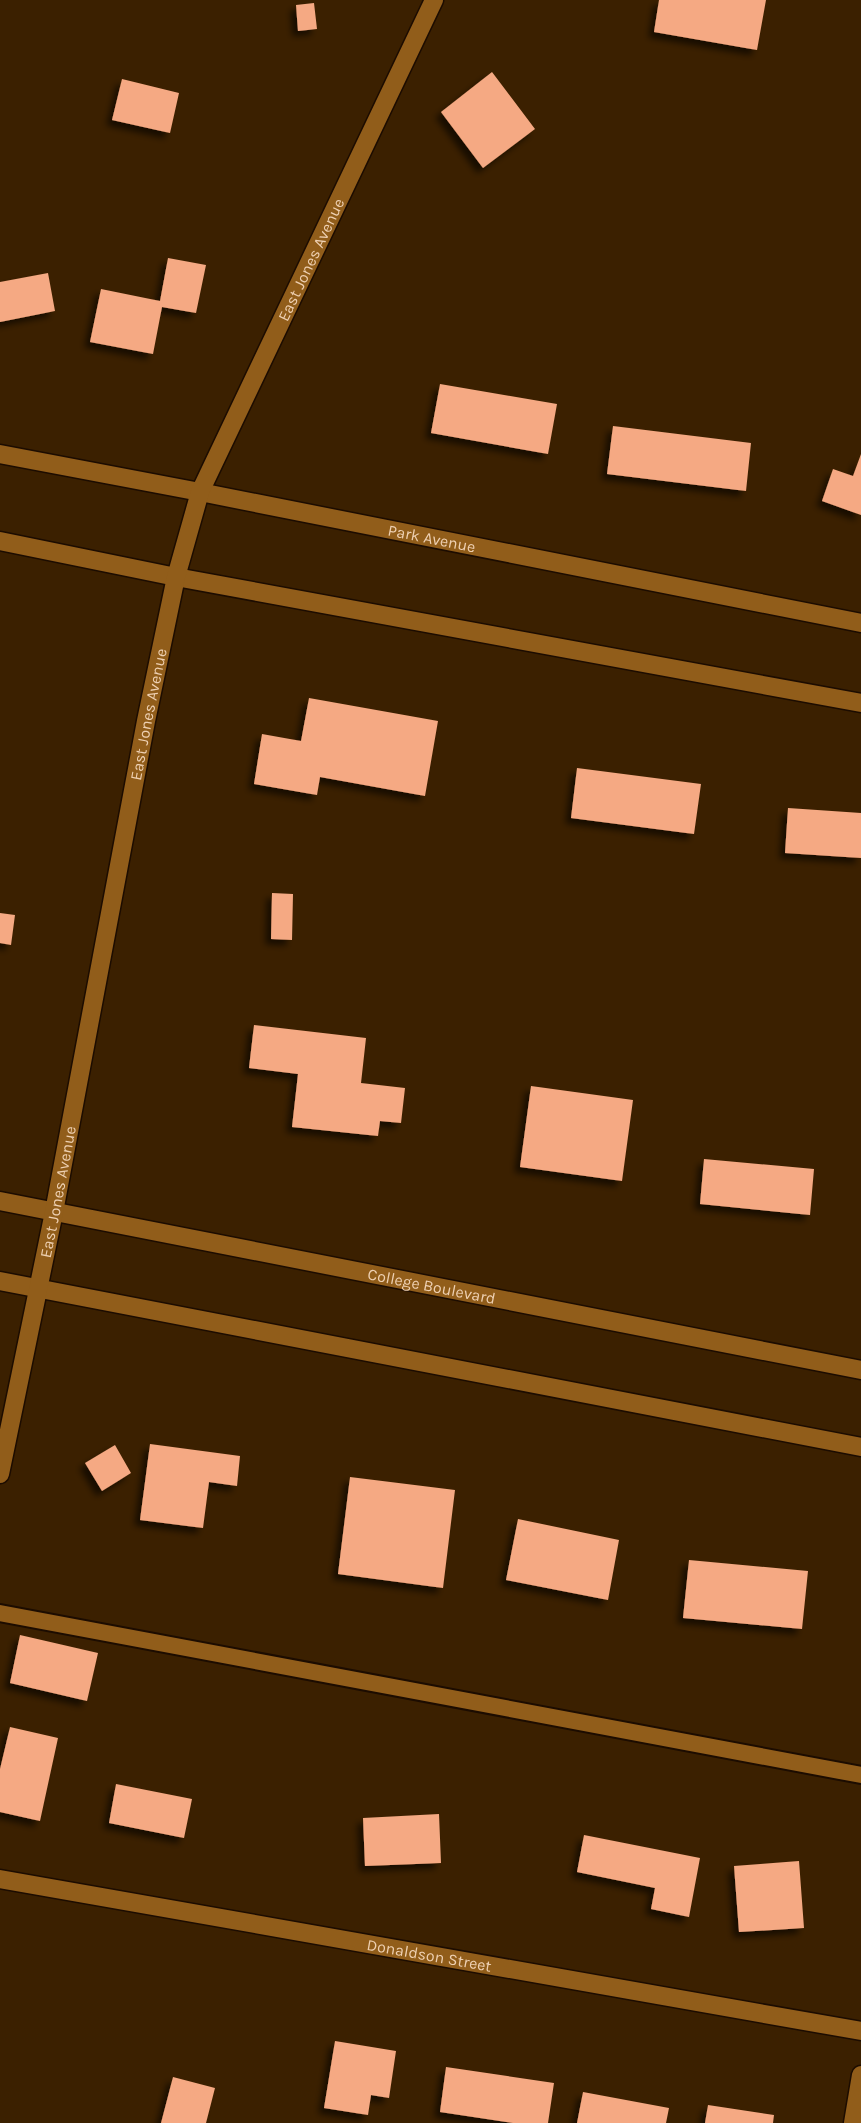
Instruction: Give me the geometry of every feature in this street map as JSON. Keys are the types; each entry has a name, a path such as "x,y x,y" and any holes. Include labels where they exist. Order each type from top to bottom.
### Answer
{"street":[{"name":"East Jones Avenue","path":"0,1474 54,1212 142,744 176,577 200,492 434,0"},
{"name":"Park Avenue","path":"0,454 861,623"},
{"path":"0,541 176,577 861,703"},
{"name":"College Boulevard","path":"0,1201 861,1370"},
{"path":"0,1281 861,1447"},
{"name":"Donaldson Street","path":"0,1879 861,2031"},
{"path":"853,2123 861,2075"}],"lane":[{"path":"0,1613 861,1776"}],"building":[{"path":"659,0 766,0 757,50 654,32"},
{"path":"314,3 317,29 298,31 296,5"},
{"path":"492,72 535,129 483,168 441,112"},
{"path":"122,79 179,93 170,133 112,120"},
{"path":"168,258 206,265 196,313 162,307 153,354 90,342 101,289 160,301"},
{"path":"48,273 55,311 0,322 0,282"},
{"path":"440,384 557,404 548,454 431,433"},
{"path":"613,426 751,443 746,491 607,474"},
{"path":"861,454 861,515 822,501 833,469 853,476"},
{"path":"309,698 438,721 425,796 320,777 317,795 254,784 262,734 301,741"},
{"path":"577,768 701,784 694,834 571,818"},
{"path":"788,808 861,813 861,858 785,853"},
{"path":"272,893 293,894 292,940 271,939"},
{"path":"0,913 15,915 11,945 0,943"},
{"path":"254,1025 366,1038 361,1083 405,1088 401,1123 380,1121 378,1136 292,1127 298,1074 249,1068"},
{"path":"531,1086 633,1100 622,1181 520,1167"},
{"path":"704,1159 814,1169 810,1215 700,1204"},
{"path":"150,1444 240,1456 237,1486 209,1482 203,1528 140,1520"},
{"path":"115,1445 131,1473 102,1491 85,1463"},
{"path":"350,1477 455,1490 443,1588 338,1574"},
{"path":"518,1519 619,1540 608,1600 506,1580"},
{"path":"689,1560 808,1571 802,1629 683,1618"},
{"path":"20,1635 98,1653 87,1701 10,1683"},
{"path":"10,1727 58,1738 40,1821 0,1812 0,1769"},
{"path":"116,1784 192,1799 184,1838 109,1823"},
{"path":"439,1814 441,1863 365,1866 363,1818"},
{"path":"584,1835 700,1858 689,1917 651,1909 655,1888 577,1872"},
{"path":"799,1861 804,1928 739,1932 734,1866"},
{"path":"335,2041 396,2051 389,2098 371,2095 368,2115 324,2108"},
{"path":"446,2067 554,2083 548,2123 513,2123 440,2112"},
{"path":"173,2077 215,2088 206,2123 161,2123"},
{"path":"583,2092 669,2108 666,2123 577,2123"},
{"path":"708,2105 774,2115 773,2123 705,2123"}]}
